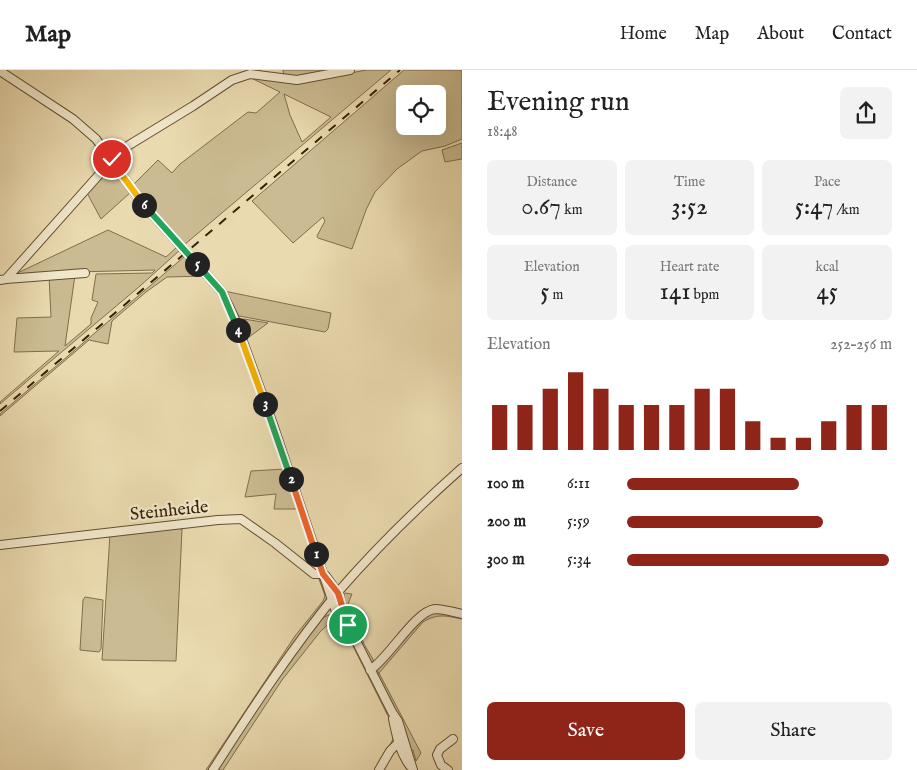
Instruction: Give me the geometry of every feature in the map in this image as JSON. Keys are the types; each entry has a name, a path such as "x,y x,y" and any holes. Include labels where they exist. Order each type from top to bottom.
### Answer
{"street":[{"path":"3,279 121,150 232,80 250,74 280,74 298,80 350,70"},
{"path":"0,71 73,120 96,139 143,204 222,292 234,317 270,418 336,612 348,625"},
{"path":"3,279 86,273"},
{"path":"213,770 283,665 332,600 411,513 462,468"},
{"name":"Steinheide","path":"0,545 241,519 276,543 314,574 323,574"},
{"path":"323,574 338,593 348,625 398,721 401,741 413,770"},
{"path":"370,670 382,660 418,619 428,611 436,609 462,614"},
{"path":"448,770 441,765 437,754 440,749 453,739"},
{"path":"379,770 390,751 401,741"}],"shaded area":[{"path":"283,70 338,70 304,77 284,77"},
{"path":"366,70 391,70 184,245 132,186 158,160 172,173 180,164 248,112 256,113 280,92 249,77 287,82 307,82","holes":["284,94 331,117 302,142 290,115"]},
{"path":"404,70 462,70 462,139 445,146 422,151 397,169 375,192 366,210 352,249 318,238 317,236 325,221 323,217 293,243 252,201"},
{"path":"462,143 462,159 445,162 442,150"},
{"path":"111,168 131,192 101,219 86,191 106,169"},
{"path":"108,230 166,257 177,247 180,250 0,404 59,351 14,352 17,318 51,317 49,276 75,275 65,346 91,324 91,318 98,302 92,300 96,274 152,273 155,270 75,272 9,277"},
{"path":"185,256 205,276 167,277 112,321 108,344 89,340 0,416 0,414"},
{"path":"224,291 331,313 328,329 325,332 234,315"},
{"path":"244,319 268,323 245,340 237,322"},
{"path":"285,469 297,509 274,509 276,494 245,497 251,471"},
{"path":"180,526 180,529 182,529 176,661 102,660 110,534"},
{"path":"319,579 326,588 326,601 294,642 209,770 206,770 295,636 323,601 325,596"},
{"path":"345,593 352,594 348,604 364,644 374,661 380,658 414,618 432,605 462,611 432,608 381,659 374,662 370,661 353,627 342,600"},
{"path":"85,597 103,600 101,649 99,652 80,650 83,600"},
{"path":"436,612 462,616 462,619 438,616 423,622 379,673 421,753 416,761 413,750 410,751 375,676 379,674 377,670 420,620"},
{"path":"328,615 336,617 345,627 383,699 393,728 394,741 391,747 385,755 393,739 390,720 344,628 338,620 334,619 320,632 282,680 223,770 216,770 278,676 323,618"}],"railway":[{"path":"0,411 400,70"}],"route":[{"path":"112,159 143,204 222,292 234,317 274,427 323,574 338,593 348,625"}]}
